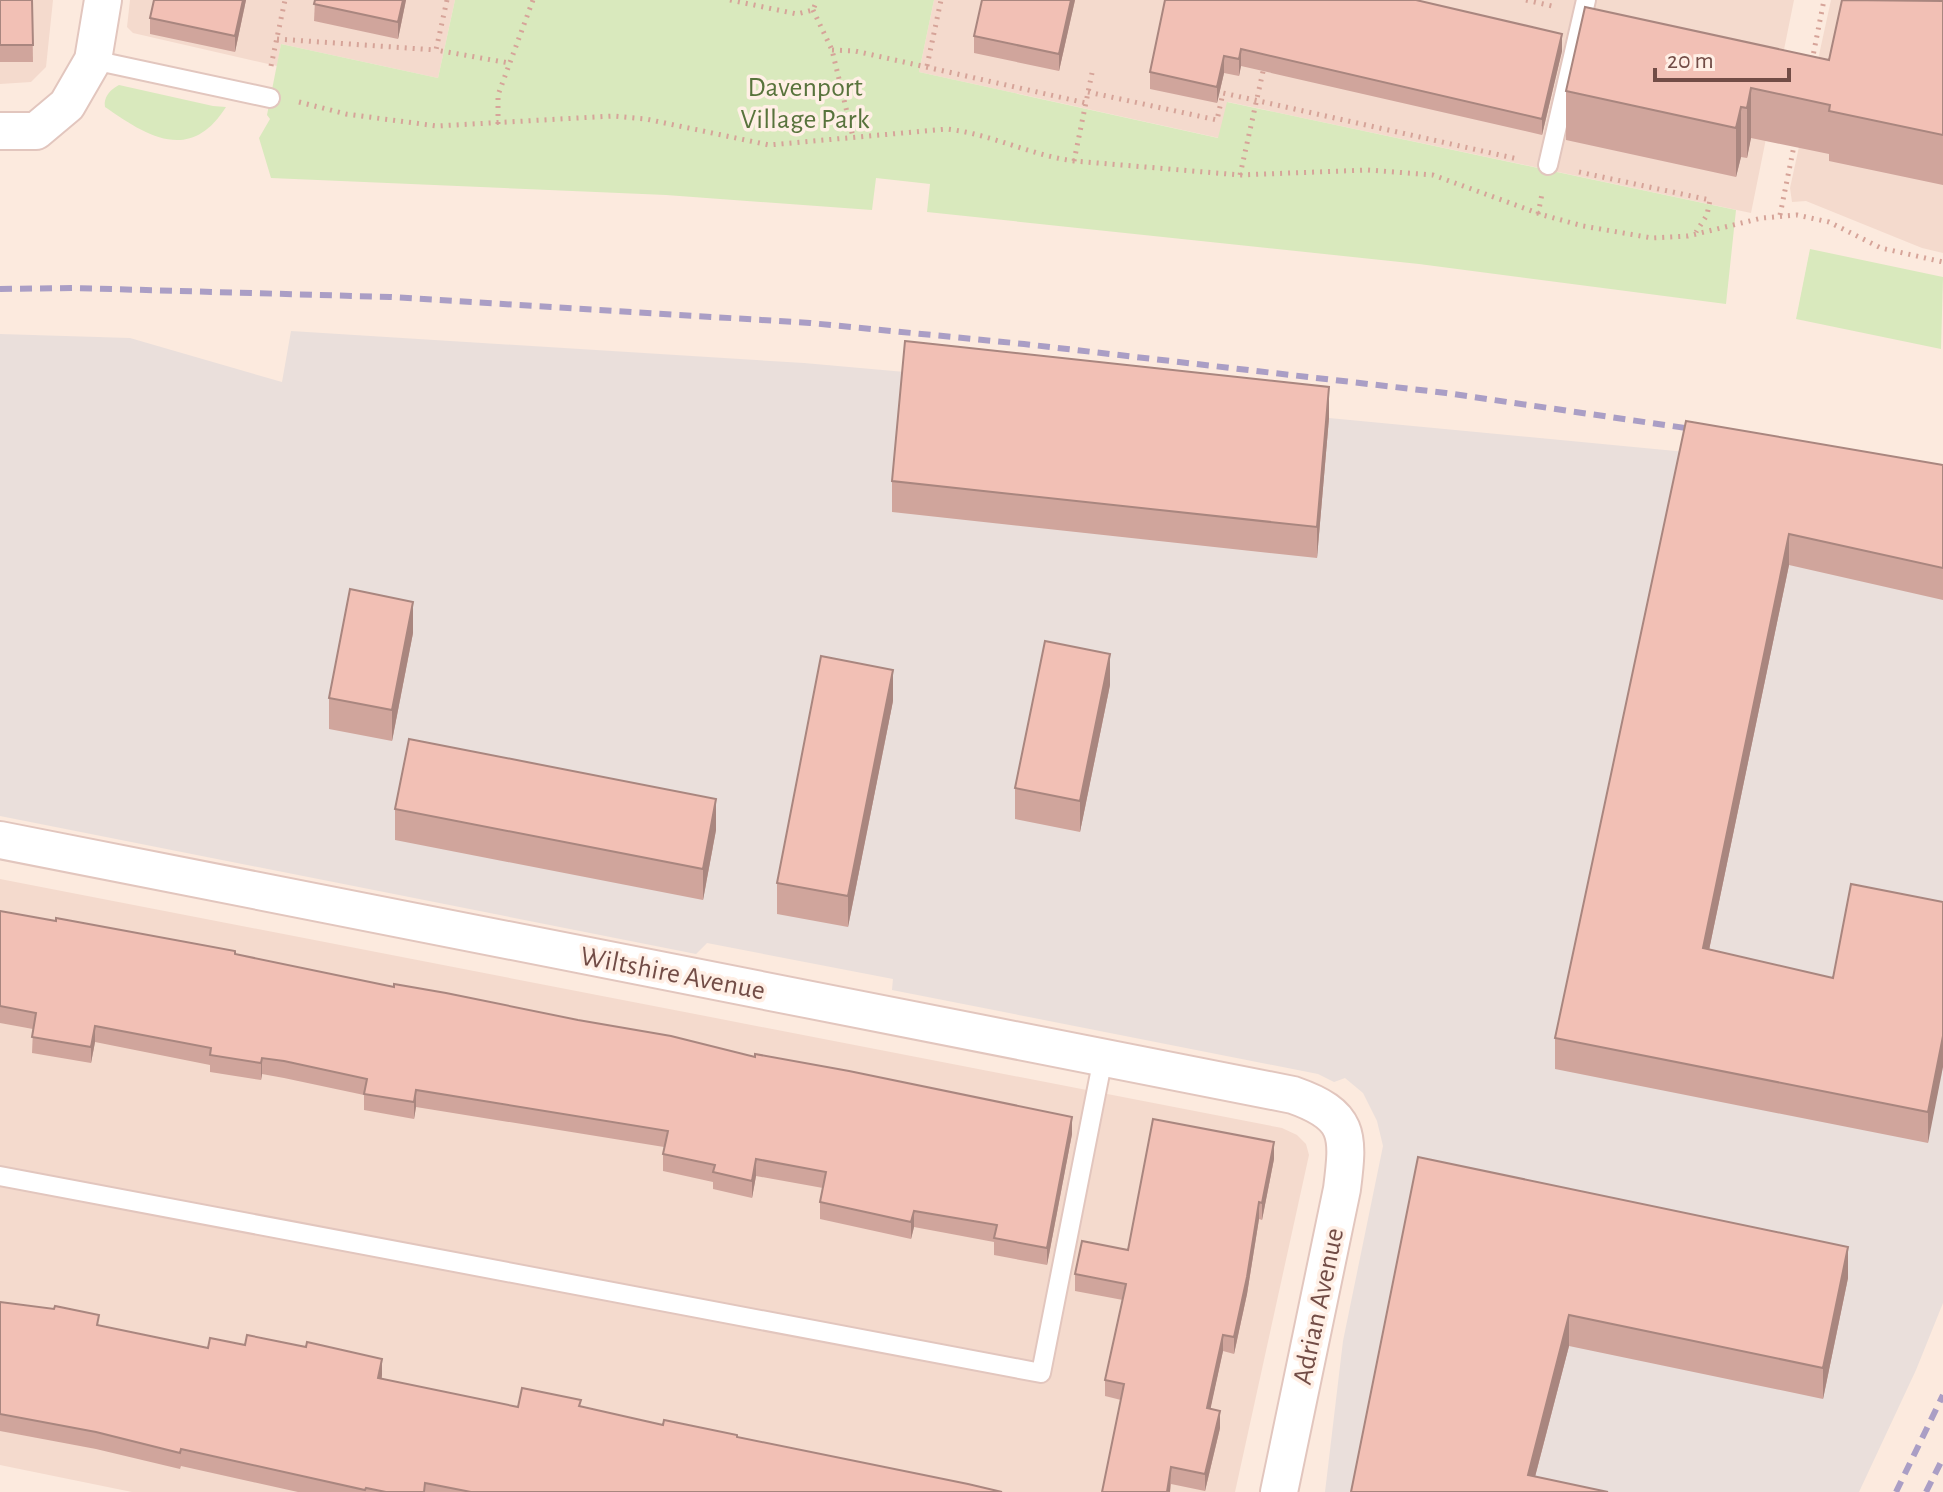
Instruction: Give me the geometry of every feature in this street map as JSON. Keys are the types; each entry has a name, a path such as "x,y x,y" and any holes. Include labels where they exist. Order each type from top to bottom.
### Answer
{"street":[{"path":"0,131 36,131 67,105 93,60 103,0"},
{"name":"Wiltshire Avenue","path":"0,840 1293,1095 1319,1104 1339,1121"},
{"name":"Adrian Avenue","path":"1279,1492 1342,1189 1347,1149 1339,1121"}],"lane":[{"path":"1548,165 1584,6"},
{"path":"93,60 270,98"},
{"path":"0,1176 1041,1373 1103,1058"}],"path":[{"path":"270,70 285,0"},
{"path":"436,50 447,0"},
{"path":"498,124 498,95 533,0"},
{"path":"730,0 797,14 813,10"},
{"path":"817,0 813,10 832,50 853,137"},
{"path":"927,66 941,0"},
{"path":"1526,0 1584,6"},
{"path":"1811,61 1824,0"},
{"path":"277,39 436,50 509,63"},
{"path":"832,50 855,51 927,66 1086,103"},
{"path":"1240,175 1266,58"},
{"path":"1074,161 1092,73"},
{"path":"1088,92 1217,120 1223,93 1710,200 1707,215 1696,233"},
{"path":"270,98 392,122 437,126 613,116 646,119 769,145 947,129 975,132 1040,154 1074,161 1240,175 1368,170 1433,175 1513,205 1583,226 1652,238 1674,238 1780,215 1797,215 1829,222 1881,248 1943,262"},
{"path":"1780,215 1796,138"}],"shaded area":[{"path":"0,0 53,0 46,67 31,82 0,84"},
{"path":"130,0 455,0 438,78 281,44 277,66 133,33 127,27"},
{"path":"934,0 1794,0 1751,213 1228,102 1219,138 919,72"},
{"path":"1831,0 1943,0 1943,253 1922,248 1806,201 1792,202 1790,188"},
{"path":"291,331 905,372 1329,418 1686,452 1943,496 1943,1303 1916,1370 1859,1492 1325,1492 1343,1341 1383,1146 1377,1121 1363,1093 1345,1078 1334,1082 1318,1074 892,990 893,979 707,943 696,954 0,816 0,334 130,338 282,382"},
{"path":"0,879 1282,1128 1297,1135 1306,1144 1309,1155 1235,1492 132,1492 0,1465"}],"green space":[{"name":"Davenport Village Park","path":"455,0 934,0 919,72 1218,138 1227,102 1736,210 1726,304 1419,264 927,212 930,184 876,178 872,210 666,195 271,178 259,138 270,119 267,115 281,44 438,78"},
{"path":"119,85 226,107 212,125 198,135 183,140 168,139 152,135 105,107 108,94"},
{"path":"1810,249 1943,277 1941,349 1796,319"}],"building":[{"path":"0,0 32,0 33,45 0,45"},
{"path":"154,0 243,0 235,36 150,18"},
{"path":"315,0 403,0 398,22 314,4"},
{"path":"982,0 1071,0 1059,54 974,36"},
{"path":"1165,0 1416,0 1562,34 1542,119 1241,49 1239,59 1224,56 1217,87 1150,72"},
{"path":"1842,0 1943,1 1943,135 1829,111 1830,105 1751,88 1747,108 1741,107 1736,128 1566,91 1585,7 1829,60"},
{"path":"905,341 1329,387 1317,527 892,481"},
{"path":"1686,421 1943,465 1943,568 1789,534 1703,948 1833,978 1851,884 1943,902 1943,1036 1928,1112 1555,1038"},
{"path":"350,589 413,602 392,710 329,698"},
{"path":"1045,641 1110,654 1080,801 1015,788"},
{"path":"821,656 893,670 848,896 777,883"},
{"path":"409,739 716,799 703,869 395,809"},
{"path":"0,911 56,921 56,918 235,951 235,954 394,987 394,984 446,993 671,1036 755,1057 755,1054 849,1071 1072,1117 1047,1248 994,1238 997,1225 914,1211 911,1222 820,1202 826,1172 756,1159 752,1181 713,1172 715,1165 663,1154 668,1131 416,1090 414,1102 364,1094 367,1079 284,1061 262,1058 261,1063 210,1055 211,1048 95,1026 91,1047 32,1037 36,1013 0,1006"},
{"path":"1153,1119 1274,1142 1262,1203 1259,1202 1234,1337 1223,1335 1207,1408 1220,1411 1205,1474 1171,1467 1167,1492 1102,1492 1124,1384 1105,1380 1126,1284 1075,1274 1082,1241 1128,1250"},
{"path":"1418,1157 1848,1247 1823,1368 1569,1315 1528,1475 1608,1492 1351,1492"},
{"path":"0,1302 54,1309 55,1306 99,1315 97,1325 208,1348 210,1338 245,1345 247,1335 306,1347 307,1342 382,1359 378,1378 518,1407 522,1388 581,1400 579,1406 663,1425 664,1420 1002,1492 471,1492 425,1483 424,1492 365,1490 181,1449 180,1453 96,1432 0,1414"}],"railway":[{"path":"0,289 75,288 390,297 810,323 1024,344 1446,393 1706,431"},
{"path":"1896,1492 1943,1395"},
{"path":"1926,1492 1943,1458"}]}
